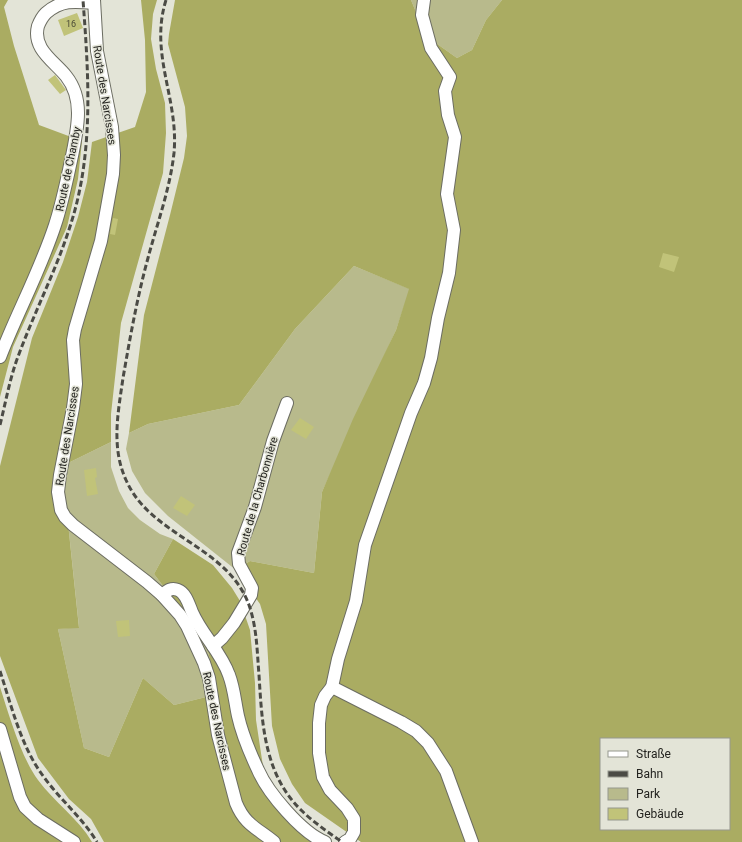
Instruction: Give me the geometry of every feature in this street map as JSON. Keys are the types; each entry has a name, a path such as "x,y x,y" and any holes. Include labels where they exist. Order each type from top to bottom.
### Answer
{"street":[{"path":"345,842 350,839 354,832 354,819 347,808 330,790 323,777 318,753 318,723 321,705 325,696 332,687 338,659 356,601 365,545 411,413 424,383 431,358 438,318 449,273 454,230 447,194 455,137 448,115 445,90 450,77 431,48 422,15 424,0"},
{"name":"Route de Chamby","path":"0,357 55,225 69,168 77,126 77,100 72,86 66,76 41,49 37,40 37,32 42,18 60,1 94,2"},
{"name":"Route des Narcisses","path":"94,2 97,51 112,127 113,161 100,241 75,329 76,384 73,408 60,475 58,492 59,501 61,510 65,517 73,525 162,594 183,621 204,663 213,700 218,734 236,803 240,812 252,826 274,842"},
{"name":"Route de la Charbonnière","path":"213,646 234,623 251,595 252,588 239,564 238,553 255,507 272,440 287,403"},
{"path":"162,594 169,589 175,589 182,592 202,631 213,646 229,675 238,718 250,753 265,784 285,810 296,821 325,842"},
{"path":"332,687 401,722 416,731 428,743 446,771 472,842"},
{"path":"0,729 20,797 25,807 38,819 74,842"}],"green space":[{"path":"0,0 8,0 4,7 14,46 39,125 82,141 78,179 67,227 13,347 0,397"},
{"path":"141,0 157,0 153,14 151,39 156,69 165,103 166,133 163,173 121,323 111,414 111,442 62,466 79,628 58,629 84,748 109,757 143,678 174,705 218,694 206,643 154,574 173,539 213,565 232,588 240,601 250,630 255,683 256,720 264,773 299,819 329,842 104,842 91,819 69,799 38,758 0,656 0,466 32,338 63,262 78,217 87,182 92,142 135,127 146,92 145,40"},
{"path":"175,0 411,0 426,36 457,58 472,50 486,20 502,0 742,0 742,842 361,842 305,803 292,784 280,759 272,726 266,624 260,604 236,570 250,561 314,573 322,492 353,419 396,330 409,289 354,266 295,329 239,405 148,424 129,433 144,315 184,158 187,136 185,107 168,44"},
{"path":"411,0 502,0 486,20 472,50 457,58 426,36"},
{"path":"354,266 410,289 396,330 322,492 314,573 250,561 236,570 168,516 145,493 132,471 126,449 129,433 148,424 239,405 295,329"},
{"path":"111,442 111,467 119,491 128,508 140,520 160,534 173,539 154,574 206,643 218,694 174,705 143,678 109,757 84,748 58,629 79,627 62,466"},
{"path":"0,687 16,735 32,771 44,788 80,825 92,842 0,842"}],"building":[{"path":"77,13 83,28 64,36 58,20"},
{"path":"55,75 66,90 60,94 48,80"},
{"path":"113,218 118,219 115,235 110,234"},
{"path":"663,253 679,257 674,272 659,267"},
{"path":"300,418 314,427 306,439 291,430"},
{"path":"96,468 97,477 95,478 98,494 87,496 84,470"},
{"path":"181,496 195,505 187,516 173,508"},
{"path":"129,620 130,636 118,637 116,621"}],"railway":[{"path":"0,425 16,363 72,222 82,177 88,101 88,76 83,0"},
{"path":"166,0 162,20 161,39 162,58 172,114 174,153 166,193 140,288 128,348 118,417 118,455 126,480 138,499 153,515 170,529 207,554 224,568 238,585 249,605 254,622 264,729 272,764 279,780 289,796 301,810 342,842"},
{"path":"0,671 17,724 34,762 55,791 84,824 97,842"}]}
